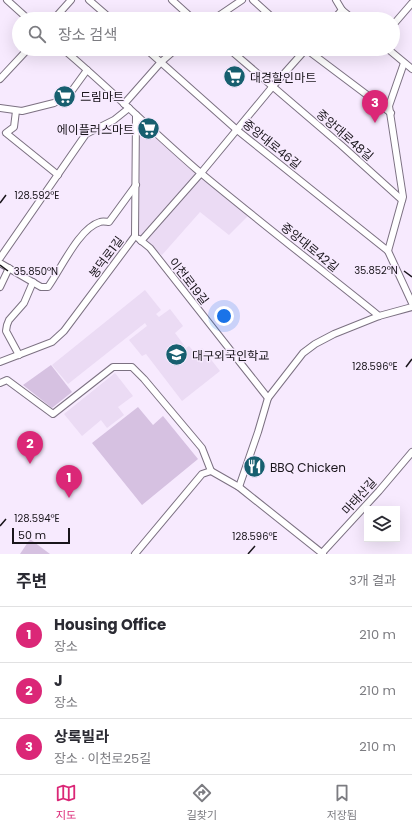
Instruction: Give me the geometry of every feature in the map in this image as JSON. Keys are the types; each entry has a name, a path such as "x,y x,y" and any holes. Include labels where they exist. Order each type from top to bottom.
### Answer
{"street":[{"path":"7,0 20,12"},
{"path":"60,12 71,0"},
{"path":"89,0 103,12"},
{"path":"172,0 185,12"},
{"path":"224,12 242,0"},
{"path":"253,0 266,12"},
{"path":"336,0 344,12"},
{"path":"400,17 412,3"},
{"path":"0,79 21,56"},
{"name":"중앙대로42길","path":"71,56 201,173 379,316"},
{"name":"중앙대로46길","path":"154,56 237,130 388,251"},
{"path":"0,258 86,134 114,120 161,62 168,56"},
{"name":"중앙대로48길","path":"237,56 273,86 402,200"},
{"path":"141,241 201,173 300,56"},
{"path":"315,56 390,113"},
{"path":"396,56 412,69"},
{"path":"404,63 389,106 403,197 388,251 412,303"},
{"path":"0,108 22,111 39,108 54,103 65,97 88,70"},
{"path":"0,137 14,127 16,111"},
{"name":"봉덕로1길","path":"0,362 52,342 64,331 135,236 136,115"},
{"path":"6,133 58,175"},
{"path":"0,263 41,288 48,286 56,276 70,250 83,234 100,222 110,222 136,185"},
{"name":"이천로19길","path":"135,236 150,248 268,398"},
{"path":"0,288 9,268"},
{"path":"19,355 6,331 7,325 9,320 24,303 33,282"},
{"path":"239,487 268,398 303,353 334,334 379,316 412,307"},
{"path":"0,382 7,380 53,414 113,366 132,367 202,448 211,471 239,487 323,554"},
{"name":"마태산길","path":"323,554 412,452"},
{"path":"135,554 202,474 211,471"}],"shaded area":[{"path":"136,115 251,213 229,235 200,212 162,255 135,236"},
{"path":"145,290 161,310 156,314 159,317 170,309 183,326 175,333 186,348 189,346 195,353 202,348 220,371 182,401 146,354 142,356 129,340 147,326 145,323 68,384 52,365"},
{"path":"51,365 72,392 52,408 23,385"},
{"path":"115,373 133,396 118,407 124,415 107,428 101,420 82,436 64,414"},
{"path":"138,407 153,425 163,416 198,459 142,505 92,443"},
{"path":"30,539 50,554 20,554"}],"place":[{"name":"대경할인마트","path":"234,77"},
{"name":"드림마트","path":"65,96"},
{"name":"상록빌라","path":"375,123"},
{"name":"에이플러스마트","path":"149,129"},
{"name":"대구외국인학교","path":"177,355"},
{"name":"J","path":"30,464"},
{"name":"BBQ Chicken","path":"254,467"},
{"name":"Housing Office","path":"69,498"}]}
